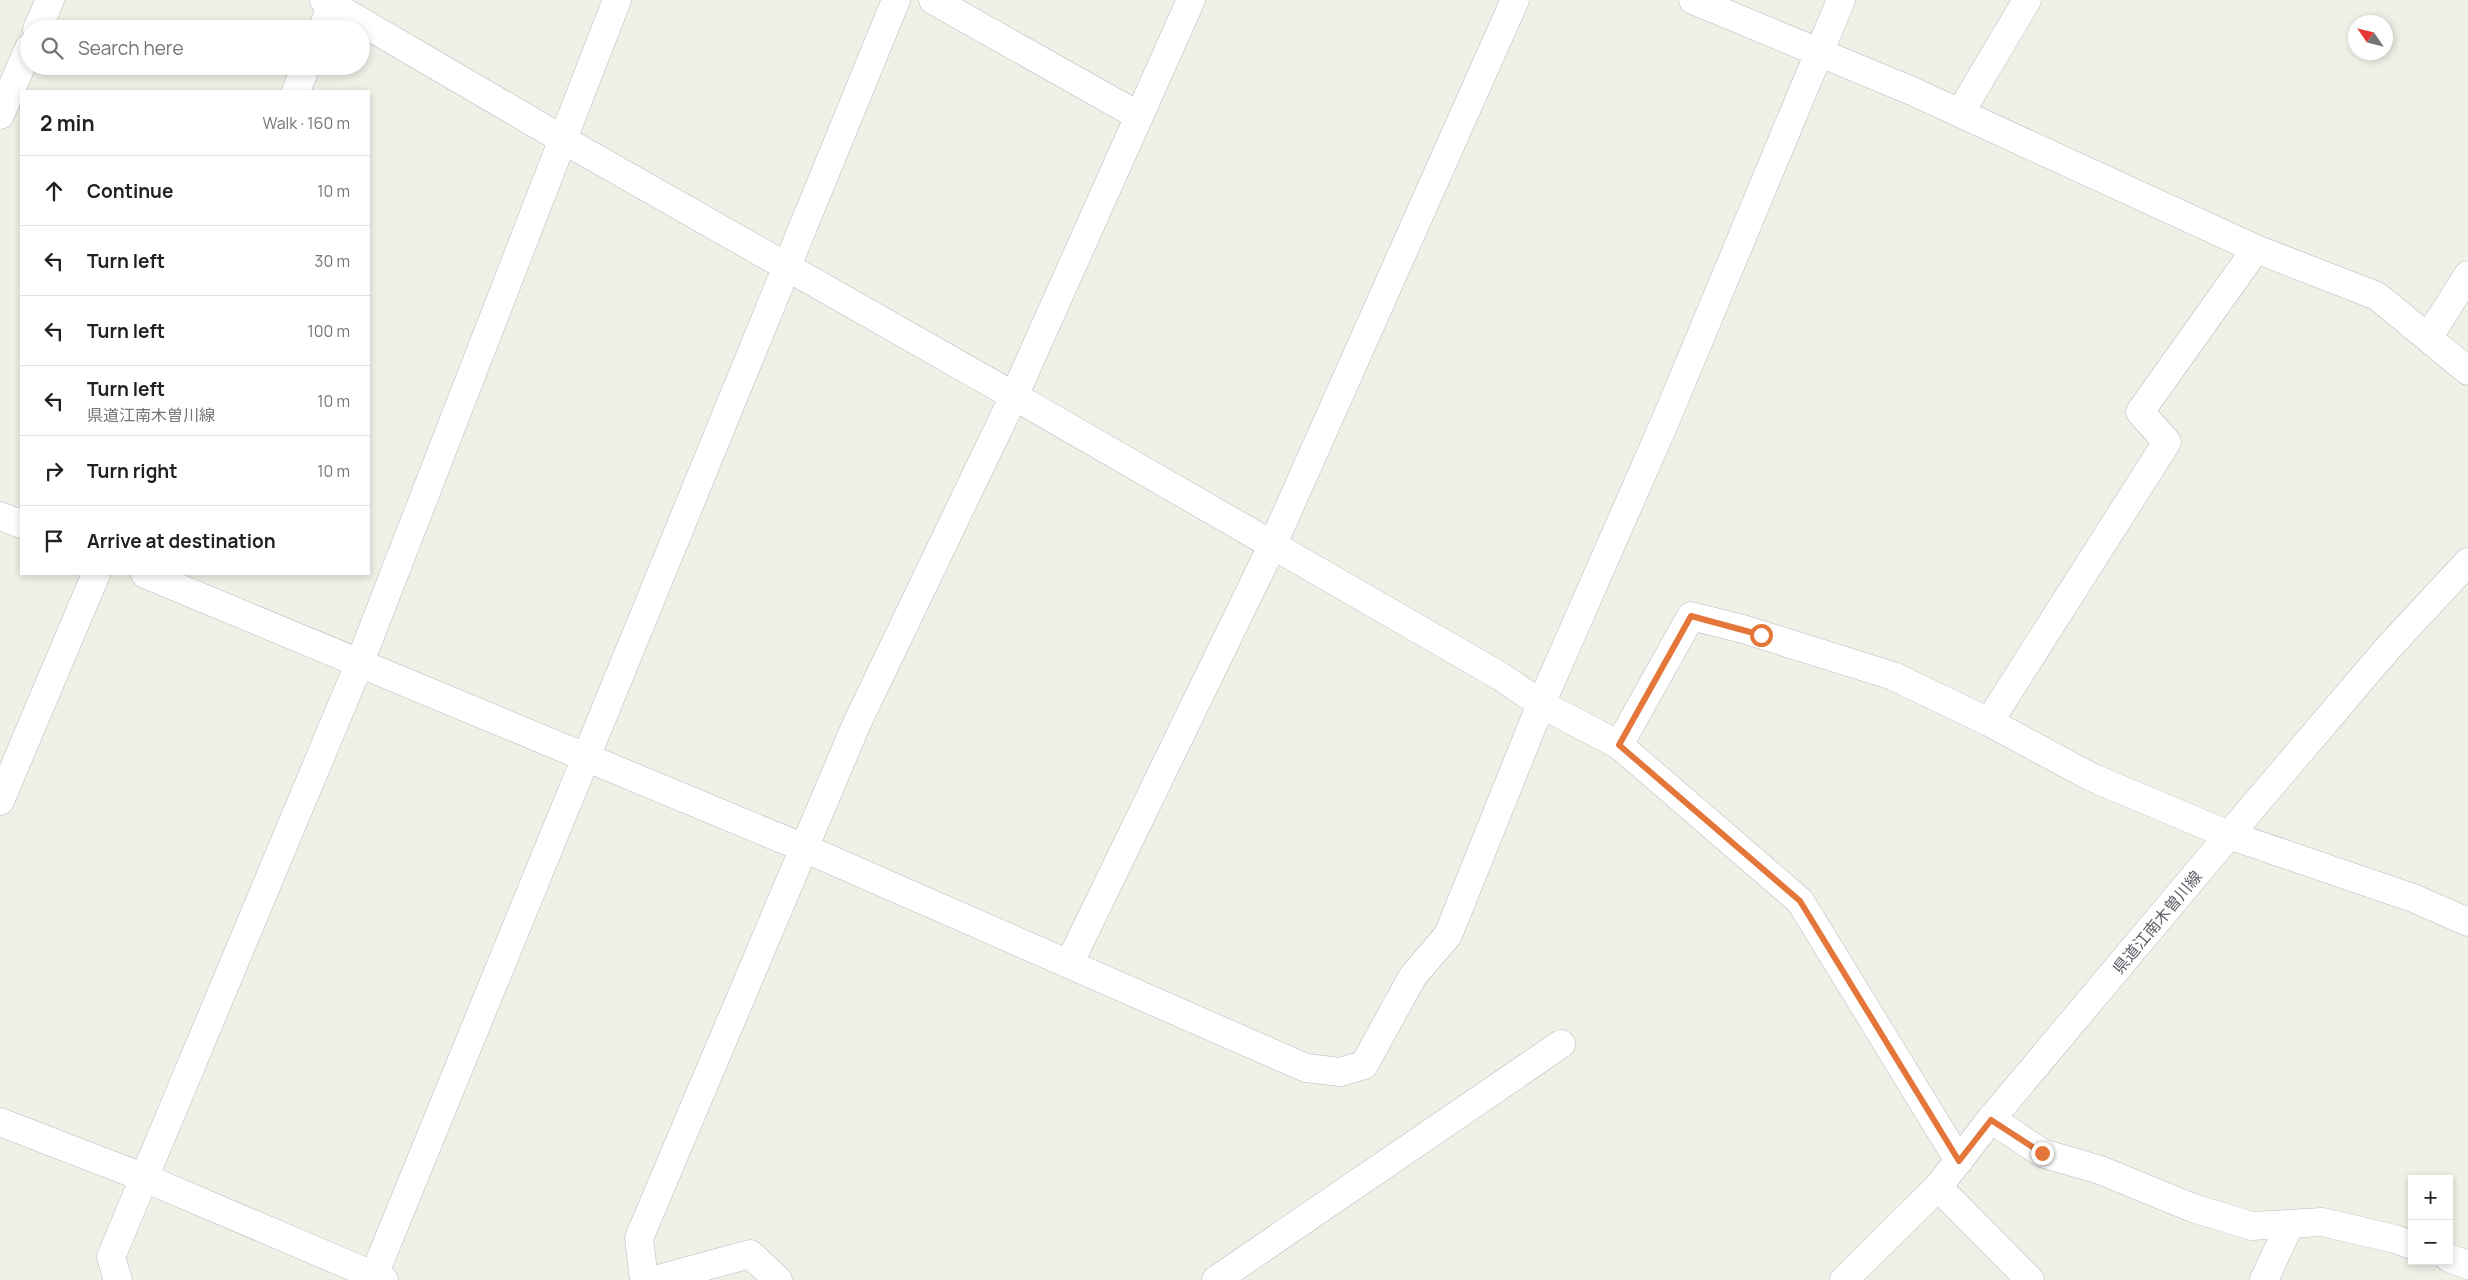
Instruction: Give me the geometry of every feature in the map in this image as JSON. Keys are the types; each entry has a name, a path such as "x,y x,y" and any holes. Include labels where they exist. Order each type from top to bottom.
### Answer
{"street":[{"path":"41,20 50,0"},
{"path":"118,1280 112,1257 360,662 562,139 618,0"},
{"path":"0,1122 145,1178 379,1278 785,267 896,0"},
{"path":"933,0 1139,116"},
{"path":"644,1280 639,1238 857,723 1014,396 1191,0"},
{"path":"1069,964 1272,546 1515,0"},
{"path":"1693,0 1960,113 2256,249 2378,296 2468,371"},
{"path":"147,575 804,848 1306,1068 1340,1072 1364,1065 1413,976 1448,935 1541,704 1667,417 1841,0"},
{"path":"1960,113 2026,0"},
{"path":"328,8 349,20"},
{"path":"370,32 1014,396 1500,676 1541,704 1619,745 1800,901 1959,1161"},
{"path":"0,115 20,69"},
{"path":"296,90 302,75"},
{"path":"1989,722 2167,442 2140,412 2256,249"},
{"path":"2428,338 2468,275"},
{"path":"0,516 20,524"},
{"name":"県道江南木曽川線","path":"1844,1280 1938,1188 1991,1120 2229,835 2388,648 2468,562"},
{"path":"0,801 96,575"},
{"path":"1619,745 1691,616 1743,629 1893,676 1989,722 2091,777 2229,835 2413,898 2468,922"},
{"path":"1216,1280 1246,1272 1561,1044"},
{"path":"1991,1120 2042,1153 2100,1170 2194,1208 2252,1226 2322,1222 2408,1243"},
{"path":"1938,1188 2030,1280"},
{"path":"2264,1280 2290,1224"},
{"path":"655,1280 750,1254 778,1280"},
{"path":"2453,1259 2468,1264"}],"route":[{"path":"1761,635 1691,616 1619,745 1800,901 1959,1161 1991,1120 2042,1153"}]}
